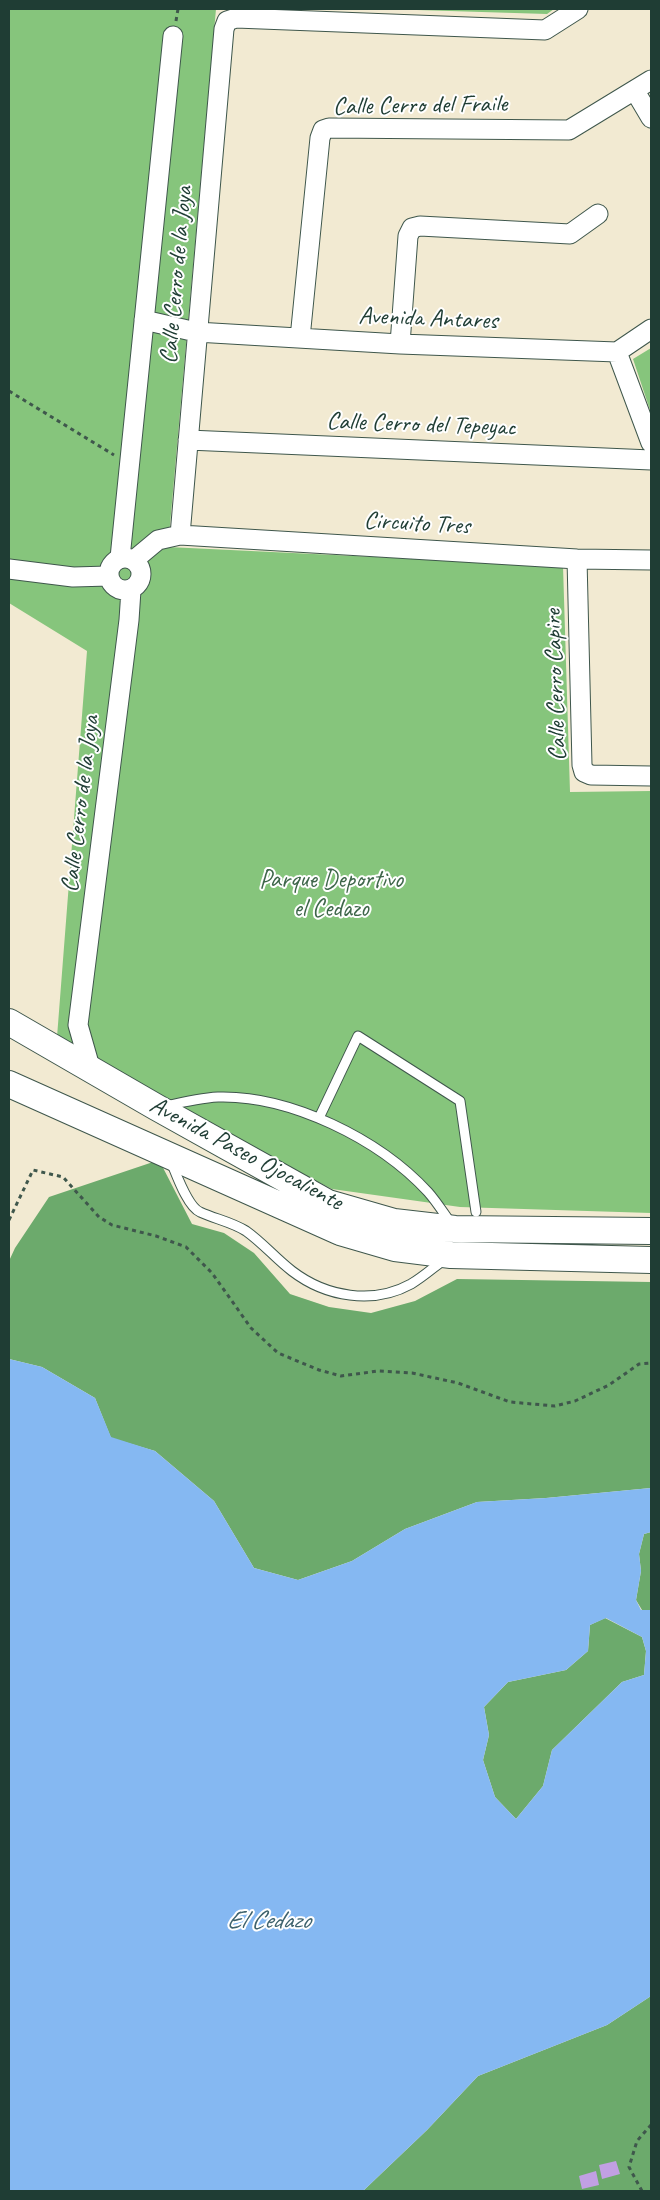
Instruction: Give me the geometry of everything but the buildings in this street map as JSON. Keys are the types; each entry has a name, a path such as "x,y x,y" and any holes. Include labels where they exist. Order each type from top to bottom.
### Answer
{"main road":[{"name":"Avenida Paseo Ojocaliente","path":"9,1022 328,1203 394,1222 455,1229 651,1231"},
{"name":"Avenida Paseo Ojocaliente","path":"9,1084 340,1232 395,1248 451,1255 651,1260"}],"street":[{"name":"Calle Cerro de la Joya","path":"180,535 196,332 224,29 227,21 236,18 545,30 578,9"},
{"path":"127,559 130,464 173,36"},
{"name":"Calle Cerro del Fraile","path":"300,338 320,138 323,130 329,128 569,130 651,80"},
{"path":"635,91 651,118"},
{"path":"400,344 408,236 412,228 420,226 570,234 598,214"},
{"name":"Avenida Antares","path":"144,320 196,332 400,344 617,352"},
{"path":"651,330 617,352 651,443"},
{"name":"Calle Cerro del Tepeyac","path":"188,440 651,460"},
{"name":"Circuito Tres","path":"127,559 158,540 180,535 577,559 651,560"},
{"path":"127,559 140,565 142,572 141,580 137,586 131,590 124,591 116,588 111,583 109,576 114,562 127,559"},
{"name":"Calle Cerro Capire","path":"577,559 582,765 584,772 592,775 651,776"},
{"path":"9,569 73,578 109,576"},
{"name":"Calle Cerro de la Joya","path":"78,1025 129,620 131,590"},
{"path":"52,1047 78,1025 90,1068"}],"lane":[{"path":"319,1118 358,1036 460,1101 476,1212"},
{"path":"156,1107 219,1097 284,1106 319,1118 352,1134 380,1152 407,1174 428,1192 455,1229"},
{"path":"168,1156 185,1194 198,1212 218,1218 246,1231 294,1272 331,1292 348,1296 370,1296 392,1292 411,1284 451,1255"}],"path":[{"path":"9,391 130,464"},
{"path":"9,1220 33,1170 64,1177 98,1217 112,1225 156,1236 186,1248 212,1273 252,1328 278,1353 318,1370 341,1376 378,1371 412,1372 458,1383 510,1402 555,1406 575,1401 609,1385 639,1364 651,1363"},
{"path":"642,2191 629,2167 637,2141 651,2125"}],"green space":[{"name":"Parque Deportivo el Cedazo","path":"9,9 216,9 168,547 563,566 570,792 651,791 651,1213 460,1207 332,1189 196,1120 57,1037 87,651 9,603"},
{"path":"384,9 554,9 547,14"},
{"path":"651,348 651,413 633,359"},
{"path":"159,1160 192,1224 224,1233 254,1253 290,1294 329,1307 371,1313 415,1301 457,1279 651,1282 651,1488 546,1498 477,1502 405,1529 352,1561 298,1580 254,1568 214,1501 155,1451 111,1438 95,1398 42,1367 9,1359 9,1261 15,1248 49,1197"},
{"path":"651,1532 651,1610 642,1610 636,1600 641,1571 639,1554 644,1534"},
{"path":"605,1618 642,1637 646,1651 644,1675 622,1682 552,1750 543,1786 516,1819 495,1797 483,1760 489,1735 484,1707 508,1682 566,1670 588,1651 590,1625"},
{"path":"651,1996 651,2191 363,2191 427,2130 478,2076 607,2025"}],"water":[{"name":"El Cedazo","path":"9,1359 42,1367 95,1398 111,1437 155,1451 214,1501 254,1568 298,1580 352,1561 405,1529 477,1502 546,1498 651,1488 651,1532 644,1534 639,1554 641,1571 636,1600 641,1610 651,1610 651,1996 607,2025 478,2076 427,2130 363,2191 9,2191","holes":["606,1618 642,1637 646,1651 644,1675 622,1682 552,1750 543,1786 516,1819 495,1797 483,1760 489,1735 484,1707 508,1682 566,1670 588,1651 590,1625"]}]}
